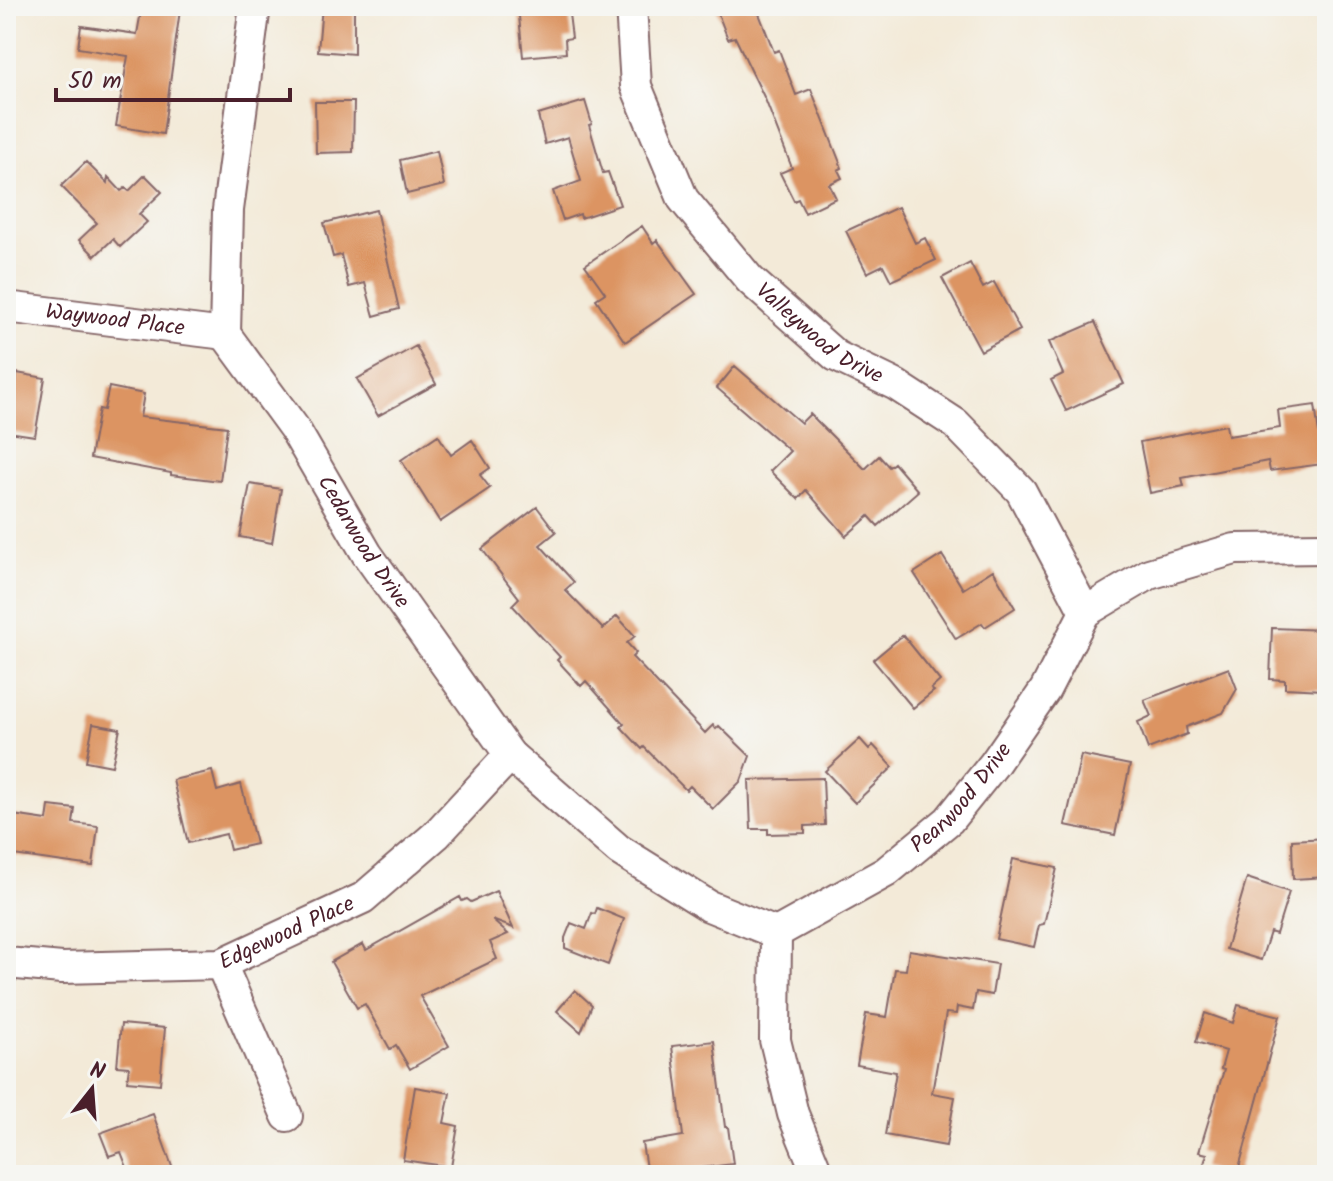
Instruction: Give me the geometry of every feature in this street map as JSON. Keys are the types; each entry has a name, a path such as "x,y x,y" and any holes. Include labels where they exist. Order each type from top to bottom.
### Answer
{"street":[{"path":"225,334 228,210 255,6"},
{"name":"Valleywood Drive","path":"631,6 636,86 683,199 750,280 836,356 896,385 956,424 1021,491 1085,612"},
{"name":"Waywood Place","path":"6,307 225,334"},
{"name":"Cedarwood Drive","path":"225,334 294,428 367,554 510,755 619,850 709,906 776,933"},
{"path":"1085,612 1149,574 1235,549 1327,548"},
{"name":"Pearwood Drive","path":"776,933 886,872 949,820 994,764 1045,690 1085,612"},
{"name":"Edgewood Place","path":"6,963 62,968 221,964 363,898 436,835 510,755"},
{"path":"776,933 775,1040 793,1114 818,1175"},
{"path":"221,964 287,1116"}],"building":[{"path":"142,6 180,10 163,134 116,126 128,56 78,48 81,26 137,34"},
{"path":"322,6 354,6 354,54 318,51"},
{"path":"518,6 568,6 572,38 565,39 566,53 523,57"},
{"path":"715,6 756,6 774,52 779,50 796,95 811,89 842,168 838,170 842,178 829,184 836,198 805,213 798,199 794,201 780,173 792,168 765,99 735,37 728,39"},
{"path":"585,101 603,173 608,172 620,205 581,218 580,214 563,220 553,191 581,181 568,137 545,144 538,115"},
{"path":"315,102 354,102 353,152 316,153"},
{"path":"437,151 444,185 407,194 400,160"},
{"path":"86,162 107,183 108,177 121,191 125,188 129,191 145,175 162,192 139,214 147,222 120,247 113,239 95,256 79,240 97,223 61,186"},
{"path":"898,207 915,243 925,238 936,260 891,281 883,265 867,273 846,231"},
{"path":"376,210 399,309 374,316 365,283 349,287 341,255 333,257 324,223"},
{"path":"642,226 653,243 657,240 696,294 625,342 596,299 605,293 585,265"},
{"path":"970,263 983,288 994,282 1020,330 981,351 942,278"},
{"path":"1095,322 1124,384 1066,411 1051,380 1063,374 1049,342"},
{"path":"416,346 436,384 378,416 357,379"},
{"path":"735,366 801,423 810,414 865,469 879,456 889,467 894,463 918,491 878,526 869,516 846,536 806,490 798,499 770,471 790,451 717,388"},
{"path":"17,373 45,378 35,436 8,432 11,413 6,412 6,382 16,384"},
{"path":"109,387 144,394 140,417 227,427 220,481 171,475 90,458 99,409 104,410"},
{"path":"1315,405 1323,464 1270,471 1268,461 1182,478 1184,486 1150,493 1140,442 1226,425 1228,436 1280,428 1278,410"},
{"path":"438,435 451,455 472,440 490,468 480,475 490,488 440,522 401,460"},
{"path":"250,484 281,489 272,543 240,537"},
{"path":"537,507 556,532 540,545 574,582 565,590 603,629 617,616 635,636 627,643 636,653 632,657 705,733 713,725 716,729 719,726 750,756 741,781 713,809 690,786 686,790 644,747 642,749 586,681 581,686 557,660 560,657 512,605 519,598 482,549"},
{"path":"942,555 963,589 993,570 1015,608 985,627 982,623 956,639 914,573"},
{"path":"1272,628 1326,630 1323,690 1285,688 1285,680 1270,679"},
{"path":"903,635 940,681 931,689 934,691 913,708 873,660"},
{"path":"1229,668 1237,689 1223,713 1186,727 1187,734 1148,749 1138,722 1151,716 1144,700"},
{"path":"93,724 120,729 112,766 86,761"},
{"path":"860,739 869,749 873,745 893,767 855,803 825,771"},
{"path":"1081,755 1130,765 1115,835 1065,825"},
{"path":"212,771 217,791 241,784 256,844 230,850 226,834 188,843 173,780"},
{"path":"823,778 825,825 805,826 805,833 768,834 768,829 751,829 749,780"},
{"path":"49,806 75,809 73,823 98,826 93,866 6,854 6,814 47,820"},
{"path":"1327,838 1327,877 1293,879 1292,840"},
{"path":"1013,859 1057,868 1044,924 1039,925 1034,947 996,939"},
{"path":"1247,878 1289,892 1276,934 1270,932 1261,960 1226,949"},
{"path":"496,891 513,928 492,920 508,934 490,942 497,959 420,996 449,1046 410,1069 396,1045 390,1049 365,1004 357,1008 331,962 363,944 366,950 460,897 462,901 467,899 471,902"},
{"path":"597,908 624,919 608,965 565,948 571,923 586,929"},
{"path":"909,950 997,964 992,995 976,992 973,1010 957,1007 956,1014 946,1013 932,1093 955,1097 946,1146 885,1135 896,1072 857,1065 866,1014 887,1017 895,969 906,970"},
{"path":"575,990 592,1005 581,1032 557,1011"},
{"path":"1238,1005 1280,1016 1237,1175 1230,1175 1203,1167 1207,1154 1199,1152 1224,1070 1221,1069 1226,1051 1196,1042 1205,1013 1233,1023"},
{"path":"121,1024 165,1028 160,1084 127,1081 129,1067 117,1066"},
{"path":"714,1041 733,1164 647,1175 642,1143 683,1136 672,1046"},
{"path":"415,1087 450,1093 444,1123 458,1126 451,1167 403,1160"},
{"path":"153,1114 175,1175 130,1175 121,1152 109,1156 100,1133"}]}
